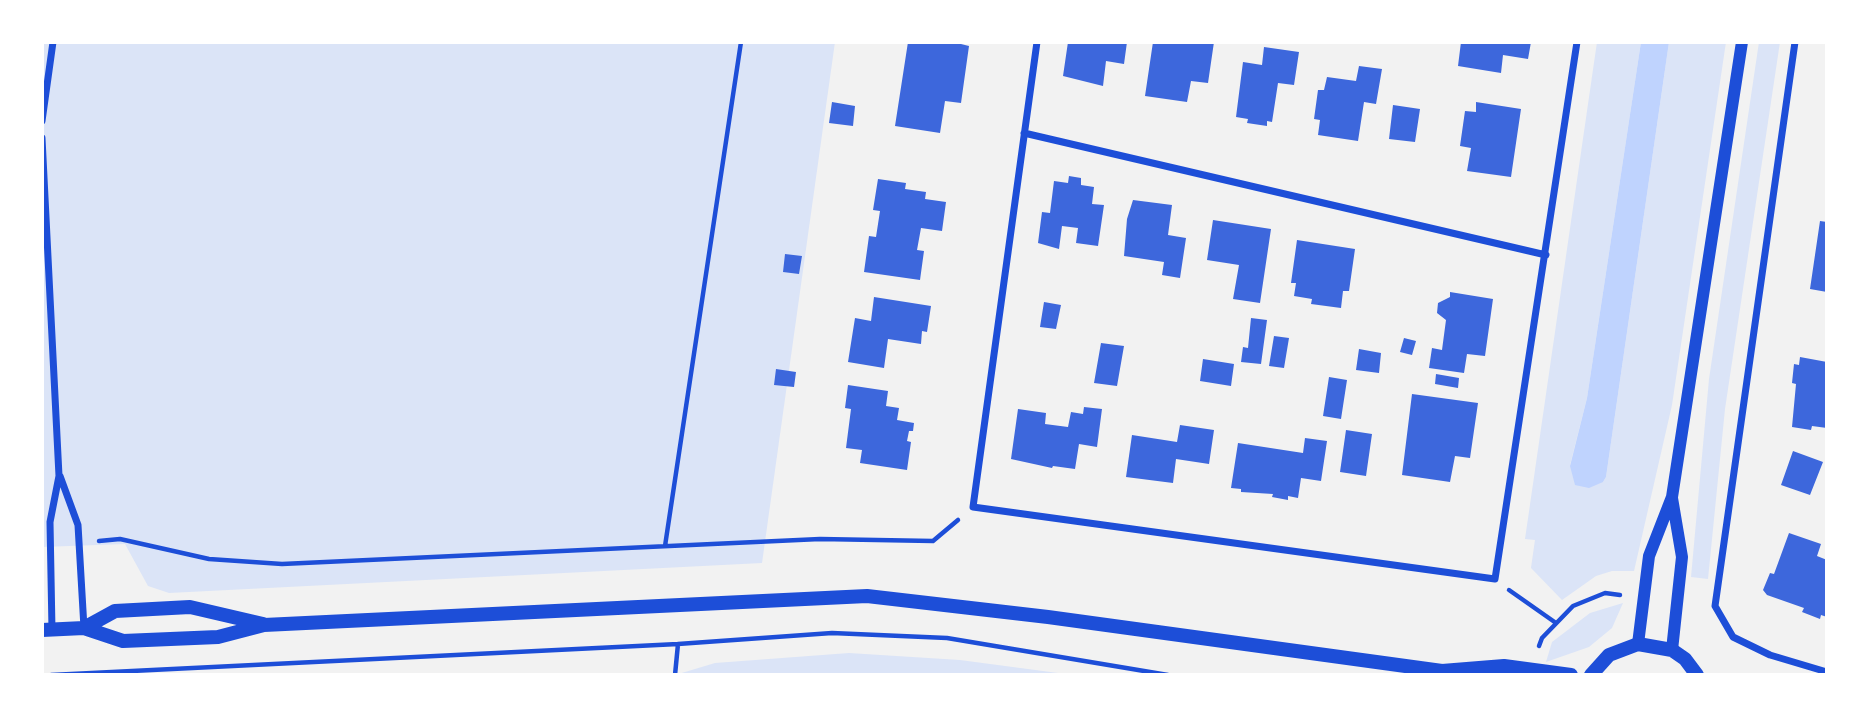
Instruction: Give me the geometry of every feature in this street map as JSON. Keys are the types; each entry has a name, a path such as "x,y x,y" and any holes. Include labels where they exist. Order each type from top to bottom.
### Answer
{"main road":[{"path":"47,630 84,628 123,641 218,637 264,625 867,596 1048,617 1447,673 1504,666 1571,675"},
{"path":"84,628 115,611 190,607 264,625"},
{"path":"1591,675 1609,654 1638,644 1672,650 1685,659 1697,675"}],"street":[{"path":"42,121 53,42"},
{"path":"1037,42 973,508 1494,579 1577,42"},
{"path":"1638,644 1649,556 1672,497 1742,42"},
{"path":"1795,42 1715,607 1733,637 1769,655 1827,672"},
{"path":"1024,133 1546,255"},
{"path":"42,138 59,475 50,522 47,630"},
{"path":"59,475 78,525 84,628"},
{"path":"1672,497 1682,557 1672,650"}],"path":[{"path":"665,546 741,42"},
{"path":"80,542 120,539 209,559 282,564 820,539 933,541 973,508"},
{"path":"1494,579 1556,623"},
{"path":"1532,669 1542,638 1573,606 1605,593 1643,596"},
{"path":"51,675 678,644 832,633 947,638 1168,675"},
{"path":"675,675 678,644"}],"shaded area":[{"path":"42,42 835,42 762,563 169,593 148,586 125,544 42,547"},
{"path":"1597,42 1641,42 1587,398 1570,465 1603,482 1606,477 1669,42 1726,42 1672,405 1634,571 1612,571 1596,576 1562,600 1531,568 1535,540 1525,539"},
{"path":"1759,42 1780,42 1725,409 1708,579 1691,577 1709,379"},
{"path":"1623,603 1612,628 1589,647 1546,662 1552,642 1590,613"},
{"path":"849,653 960,660 1073,675 675,675 715,663"}],"water":[{"path":"1641,42 1669,42 1606,477 1603,482 1589,488 1575,485 1570,466 1587,398"}],"building":[{"path":"908,42 953,42 969,46 961,103 945,101 940,133 895,126"},
{"path":"1068,42 1127,42 1124,64 1106,61 1103,86 1063,76"},
{"path":"1153,42 1214,42 1208,83 1191,81 1187,102 1145,96"},
{"path":"1461,42 1531,42 1528,59 1503,55 1501,73 1458,66"},
{"path":"1264,47 1299,52 1294,85 1278,83 1272,122 1267,121 1267,126 1247,123 1248,119 1236,117 1243,62 1262,65"},
{"path":"1359,66 1382,69 1376,104 1364,102 1358,141 1318,135 1320,120 1314,119 1318,90 1324,90 1327,77 1356,81"},
{"path":"832,102 855,106 853,126 829,123"},
{"path":"1476,102 1521,109 1511,177 1467,171 1471,148 1460,146 1465,111 1476,112"},
{"path":"1393,105 1420,109 1415,142 1389,139"},
{"path":"1069,176 1081,178 1081,185 1094,187 1092,204 1104,205 1098,246 1076,243 1078,228 1062,226 1059,249 1038,243 1042,212 1050,213 1054,181 1068,183"},
{"path":"878,179 906,183 905,189 926,192 925,199 946,202 942,231 921,228 917,250 924,251 920,280 864,272 869,236 876,237 880,211 873,210"},
{"path":"1133,200 1172,205 1168,235 1186,238 1180,278 1162,275 1164,262 1124,256 1127,219"},
{"path":"1213,220 1271,229 1260,303 1233,299 1239,265 1207,260"},
{"path":"1820,221 1827,222 1827,292 1810,289"},
{"path":"1297,240 1355,249 1349,291 1343,291 1341,308 1311,304 1312,299 1294,296 1296,283 1291,283"},
{"path":"785,254 802,256 799,274 783,272"},
{"path":"1450,292 1493,299 1485,356 1467,354 1464,373 1429,368 1432,348 1442,350 1446,320 1437,313 1438,303 1450,297"},
{"path":"874,297 931,306 927,332 922,331 921,344 888,339 884,368 848,362 855,318 871,321"},
{"path":"1044,302 1061,305 1056,329 1040,327"},
{"path":"1251,318 1267,320 1261,364 1241,362 1243,347 1248,348"},
{"path":"1274,336 1289,338 1284,368 1269,366"},
{"path":"1404,338 1416,341 1412,355 1400,352"},
{"path":"1101,343 1124,346 1117,386 1094,383"},
{"path":"1359,349 1381,353 1379,373 1356,370"},
{"path":"1800,357 1827,362 1827,428 1812,426 1811,430 1792,427 1796,384 1792,383 1794,364 1799,365"},
{"path":"1203,359 1234,364 1231,386 1200,381"},
{"path":"776,369 796,372 794,387 774,385"},
{"path":"1436,374 1459,378 1458,388 1435,384"},
{"path":"1329,377 1347,380 1341,419 1323,416"},
{"path":"848,385 888,391 886,406 899,408 897,420 914,423 907,441 911,442 907,470 860,463 862,450 846,448 851,409 845,408"},
{"path":"1412,394 1478,403 1470,458 1455,456 1450,482 1402,475"},
{"path":"1084,407 1102,409 1097,447 1079,444 1075,469 1052,468 1011,459 1018,409 1046,413 1045,424 1068,427 1071,412 1083,414"},
{"path":"1180,425 1214,430 1209,464 1176,459 1173,483 1126,477 1132,435 1177,442"},
{"path":"1346,430 1372,434 1366,476 1340,472"},
{"path":"1305,438 1327,441 1321,481 1301,478 1298,498 1288,496 1288,500 1272,497 1273,494 1241,492 1241,489 1231,488 1238,443 1303,453"},
{"path":"1793,451 1823,462 1810,495 1781,485"},
{"path":"1789,533 1821,544 1817,556 1827,560 1827,617 1821,615 1820,619 1802,612 1804,608 1767,595 1763,590 1770,573 1774,574"}]}
